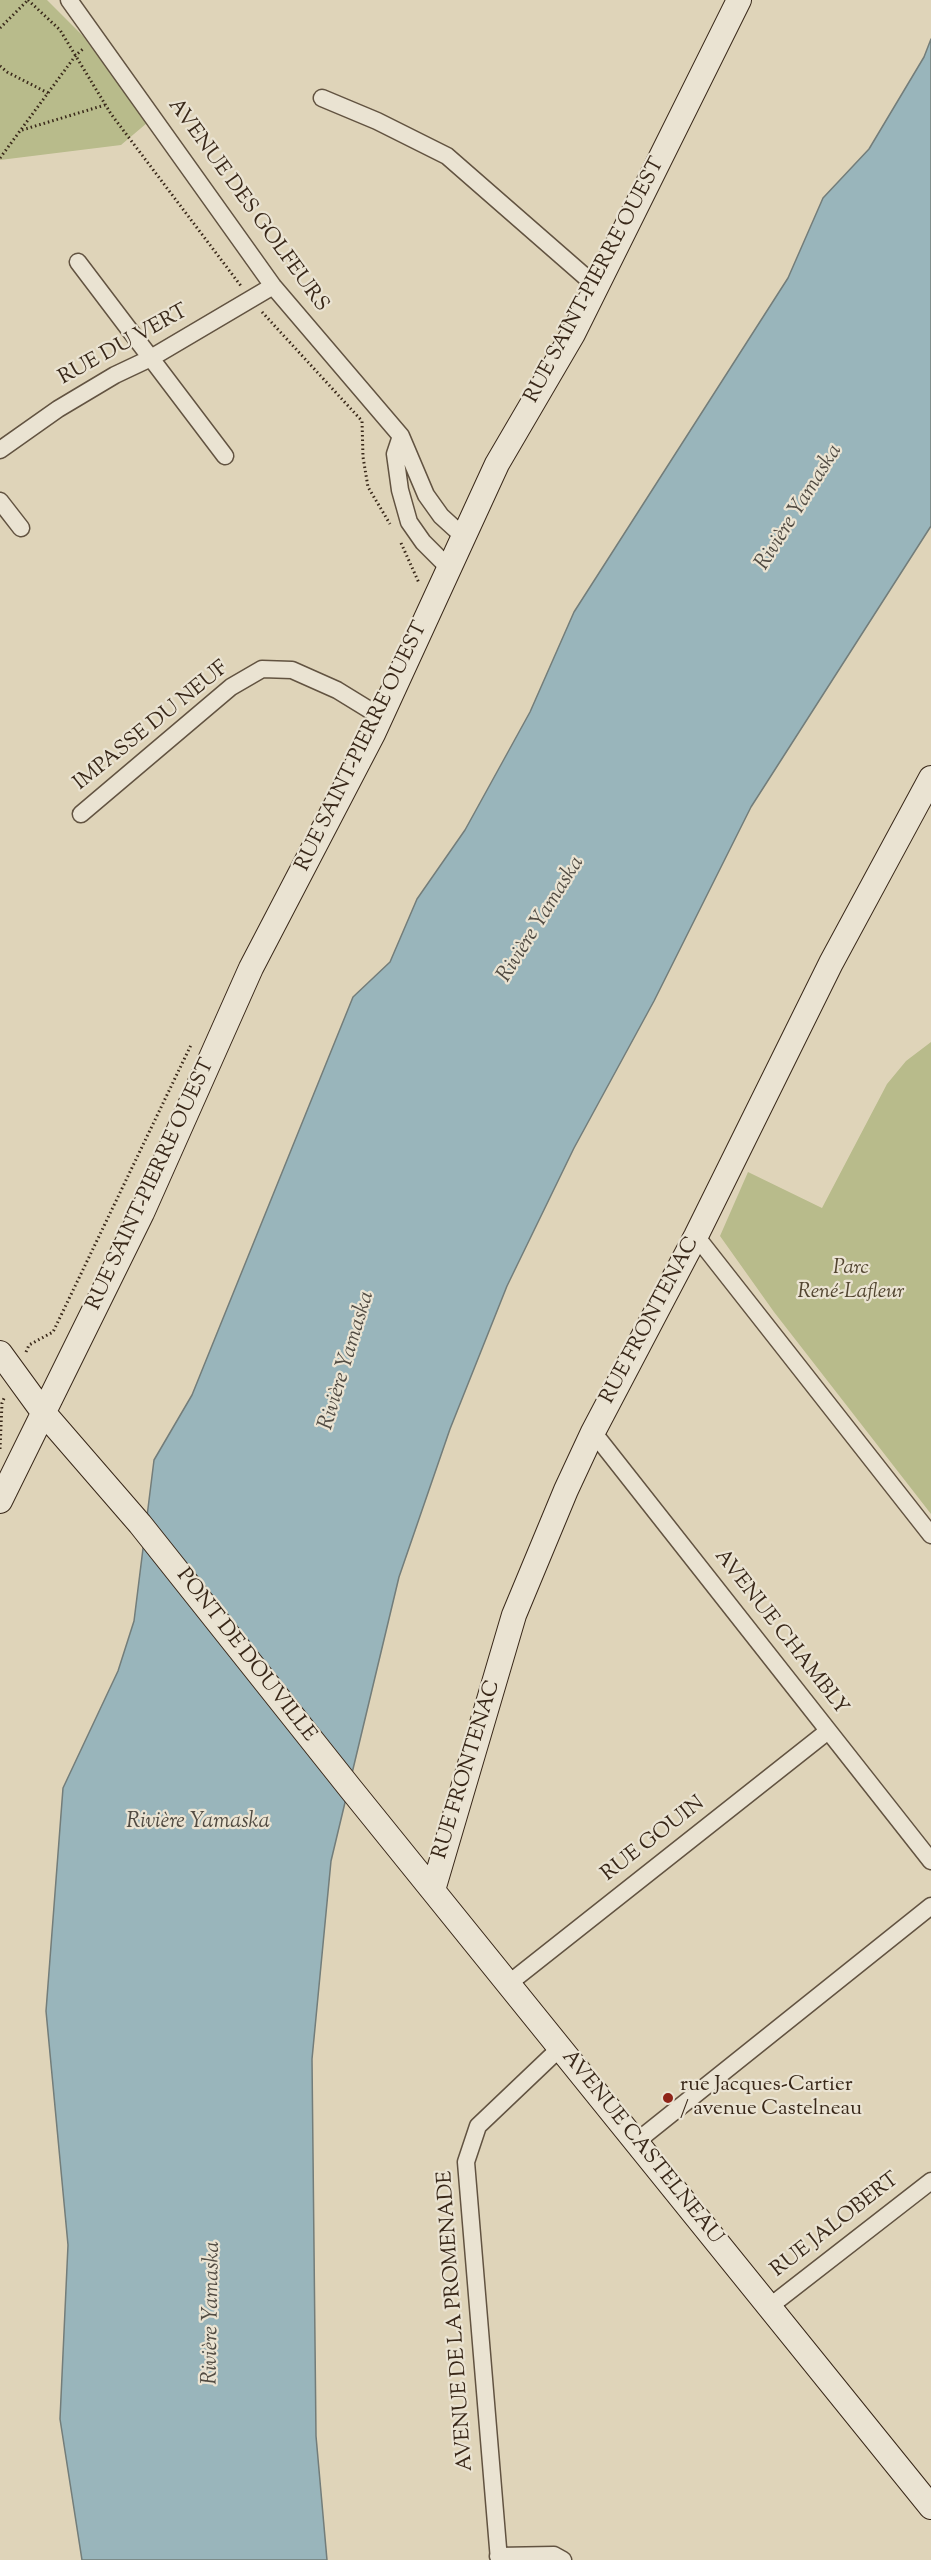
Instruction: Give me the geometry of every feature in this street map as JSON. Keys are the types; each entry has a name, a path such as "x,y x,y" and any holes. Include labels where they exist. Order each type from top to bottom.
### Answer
{"main road":[{"name":"RUE SAINT-PIERRE OUEST","path":"0,1501 142,1213 250,968 381,717 497,464 573,334 739,0"},
{"name":"RUE FRONTENAC","path":"433,1890 514,1616 593,1432 696,1236 831,963 931,778"},
{"name":"PONT DE DOUVILLE","path":"0,1353 43,1412 140,1524 350,1788"},
{"name":"AVENUE CASTELNEAU","path":"350,1788 769,2307 927,2493"}],"street":[{"name":"AVENUE DES GOLFEURS","path":"58,0 91,33"},
{"name":"AVENUE DES GOLFEURS","path":"69,0 273,286 401,436 426,495 441,516 464,537"},
{"path":"322,98 377,121 447,156 597,287"},
{"path":"78,262 225,456"},
{"name":"RUE DU VERT","path":"0,450 57,409 115,375 151,358 273,286"},
{"path":"401,436 395,454 400,490 409,522 423,542 449,568"},
{"path":"0,501 21,528"},
{"name":"IMPASSE DU NEUF","path":"81,814 231,687 262,669 292,670 337,690 381,717"},
{"path":"696,1236 931,1535"},
{"name":"AVENUE CHAMBLY","path":"593,1432 931,1861"},
{"name":"RUE GOUIN","path":"508,1984 828,1731"},
{"path":"636,2142 931,1906"},
{"name":"AVENUE DE LA PROMENADE","path":"560,2048 478,2126 466,2162 498,2558 554,2555 562,2560"},
{"name":"RUE JALOBERT","path":"769,2307 931,2181"}],"path":[{"path":"0,28 28,0"},
{"path":"0,158 91,33"},
{"path":"0,66 48,93"},
{"path":"21,130 106,105"}],"green space":[{"path":"0,0 47,0 83,36 147,123 121,145 0,160"},
{"name":"Parc René-Lafleur","path":"931,1042 931,1514 774,1312 720,1236 748,1172 822,1208 887,1084 906,1061"}],"water":[{"name":"Rivière Yamaska","path":"931,39 931,526 751,807 654,1001 574,1148 507,1286 450,1429 399,1577 331,1861 312,2059 316,2436 327,2560 82,2560 60,2419 68,2245 46,2011 63,1788 118,1671 134,1621 154,1460 192,1395 353,997 390,962 417,899 465,830 530,712 574,612 788,278 823,198 869,149 924,57"}],"place":[{"name":"rue Jacques-Cartier / avenue Castelneau","path":"668,2098"}]}
